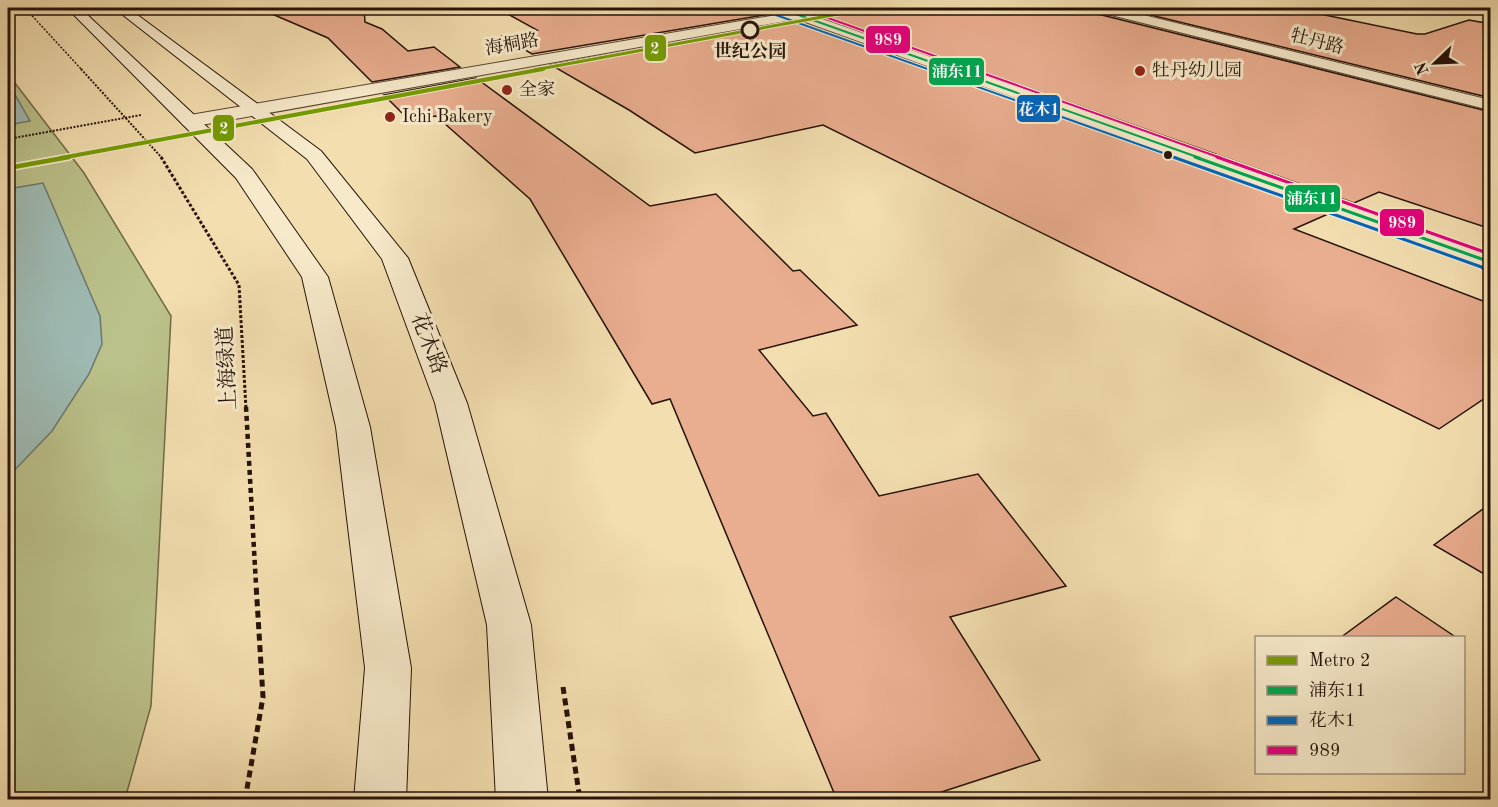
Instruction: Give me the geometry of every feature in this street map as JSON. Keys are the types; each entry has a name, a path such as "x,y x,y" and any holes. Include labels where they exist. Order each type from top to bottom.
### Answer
{"main road":[{"path":"73,8 244,174 315,277 353,427 388,668 380,800"},
{"name":"花木路","path":"120,8 314,155 395,258 451,403 509,625 522,800"},
{"path":"779,8 1491,262"},
{"name":"海桐路","path":"190,121 841,8"},
{"name":"牡丹路","path":"1100,8 1491,105"}],"path":[{"name":"上海绿道","path":"25,8 165,161 239,285 263,697 244,800"},
{"path":"8,139 148,114"}],"green space":[{"path":"8,74 84,173 171,316 151,706 125,799 8,799"}],"water":[{"path":"8,83 10,86 30,121 8,125"},
{"path":"43,183 100,316 102,344 89,374 52,431 8,477 8,189"}],"building":[{"path":"258,8 364,8 365,22 382,29 408,51 434,47 460,67 372,82 328,38"},
{"path":"497,8 770,8 776,13 532,54 502,36 537,30"},
{"path":"802,8 1091,8 1094,13 1491,112 1491,229 1379,192 1354,203"},
{"path":"1122,8 1291,8 1417,34 1425,34 1469,20 1491,24 1491,98"},
{"path":"797,21 1328,214 1294,229 1491,304 1491,394 1439,429 823,125 695,153 629,110 551,65"},
{"path":"476,78 650,206 716,194 793,271 800,270 857,325 759,350 813,416 826,413 879,496 978,474 1066,586 950,617 1040,760 917,800 837,800 670,399 652,404 530,199 436,116 409,120 384,95"},
{"path":"1491,503 1491,578 1434,545"},
{"path":"1396,597 1454,636 1343,636"}],"metro line":[{"name":"2","path":"8,168 871,8"}],"transit line":[{"name":"浦东11","path":"779,8 1490,262"},
{"name":"989","path":"800,8 1490,254"},
{"name":"花木1","path":"776,15 1487,269"}],"place":[{"name":"世纪公园","path":"750,30"},
{"name":"牡丹幼儿园","path":"1140,71"},
{"name":"全家","path":"507,90"},
{"name":"Ichi Bakery","path":"390,117"}]}
